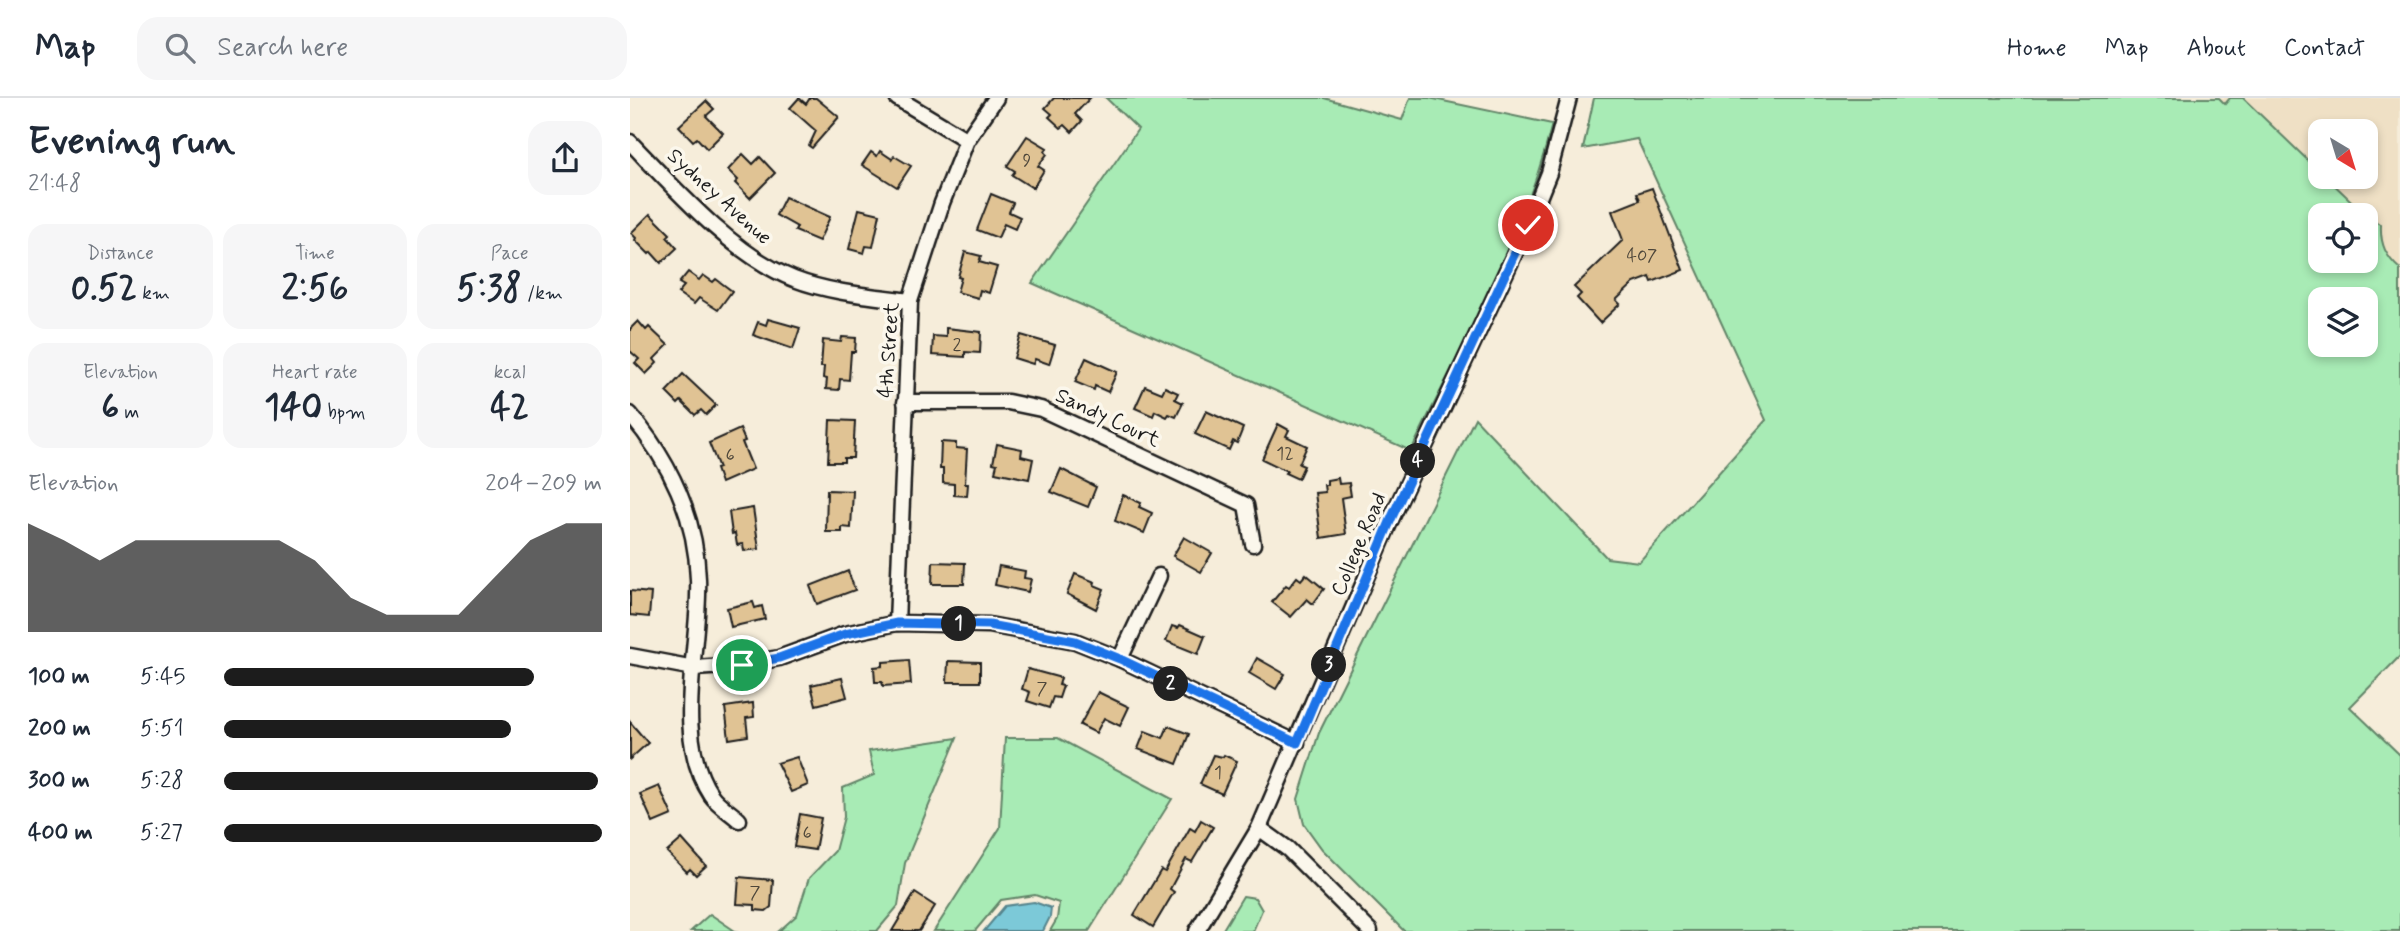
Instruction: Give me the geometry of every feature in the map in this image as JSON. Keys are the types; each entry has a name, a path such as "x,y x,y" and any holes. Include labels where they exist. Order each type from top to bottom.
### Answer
{"street":[{"path":"897,98 967,140"},
{"name":"4th Street","path":"897,623 910,302 942,203 967,140 996,98"},
{"name":"College Road","path":"1197,931 1259,828 1297,743 1392,517 1528,225 1549,173 1569,98"},
{"name":"Sydney Avenue","path":"630,142 701,213 746,252 767,266 794,279 829,289 910,302"},
{"name":"Sandy Court","path":"905,402 1008,402 1041,409 1247,505 1253,544"},
{"path":"630,414 652,440 674,477 688,511 698,578 689,726 697,764 712,796 739,820"},
{"path":"1120,659 1159,576"},
{"path":"630,656 694,668 742,665 779,658 845,634 897,623 989,625 1075,641 1120,659 1297,743"},
{"path":"1259,828 1289,849 1370,931"}],"shaded area":[{"path":"2219,98 2400,98 2400,278 2378,256 2378,203 2325,203 2311,189 2378,189 2378,119 2308,119 2308,186"}],"green space":[{"path":"1106,98 1324,98 1402,120 1410,98 1429,98 1552,124 1540,166 1508,250 1411,451 1032,283 1138,129"},
{"path":"1594,98 2219,98 2225,104 2230,98 2243,98 2308,160 2308,189 2339,189 2353,203 2308,203 2308,273 2378,273 2378,223 2381,225 2385,250 2400,269 2400,656 2350,707 2400,755 2400,931 1404,931 1322,849 1304,824 1298,799 1319,733 1475,418 1607,558 1639,562 1766,420 1637,139 1583,149"},
{"path":"957,738 905,863 898,906 877,931 779,931 797,915 809,878 835,851 844,817 843,788 874,775 869,751"},
{"path":"1005,738 1058,738 1172,799 1089,931 1050,931 1057,919 1059,903 1035,895 1001,900 975,931 934,931 1000,828"},
{"path":"1243,896 1255,898 1262,910 1253,931 1222,931"},
{"path":"710,914 735,931 691,931"}],"water":[{"path":"1034,902 1051,908 1043,931 984,931 1005,906"}],"building":[{"path":"799,98 806,104 810,98 816,98 839,117 812,148 809,146 816,131 790,108"},
{"path":"1054,98 1090,98 1075,114 1082,121 1072,132 1065,125 1061,128 1049,117 1052,114 1045,108"},
{"path":"706,101 714,109 706,116 723,133 707,149 697,138 693,141 679,126"},
{"path":"1027,136 1047,148 1047,154 1038,166 1044,170 1033,188 1012,175 1015,171 1007,166"},
{"path":"880,151 911,166 897,187 862,165 871,152 877,156"},
{"path":"743,154 753,164 760,157 775,173 750,198 735,183 738,180 728,170"},
{"path":"1652,188 1683,270 1652,282 1650,277 1634,283 1616,300 1620,304 1600,323 1577,298 1581,294 1574,287 1623,240 1612,211 1640,200 1637,193"},
{"path":"991,194 1013,203 1009,212 1020,217 1015,229 1004,224 998,238 977,230"},
{"path":"785,197 830,217 819,241 795,231 797,227 776,215"},
{"path":"859,209 880,214 873,247 866,246 864,253 849,249"},
{"path":"650,214 670,234 667,237 677,248 661,263 635,240 631,233"},
{"path":"965,252 981,256 979,262 997,267 989,293 980,290 978,298 957,292"},
{"path":"688,272 699,280 703,275 713,282 716,279 732,291 718,310 699,298 694,304 678,293 684,286 679,283"},
{"path":"768,319 800,328 793,349 753,335 758,322 766,325"},
{"path":"638,321 646,330 649,327 668,345 654,359 657,363 646,374 635,363 639,359 630,351 630,329"},
{"path":"946,328 981,332 980,353 965,352 965,357 932,355 933,336 946,337"},
{"path":"1021,335 1055,345 1049,364 1035,359 1033,364 1014,358"},
{"path":"842,337 856,338 855,352 851,352 849,380 840,379 839,390 826,389 827,379 823,378 824,367 821,367 823,340 841,342"},
{"path":"1086,358 1117,372 1108,392 1095,386 1094,390 1075,382"},
{"path":"683,374 716,405 706,415 701,410 695,415 681,401 678,404 666,392"},
{"path":"1145,386 1162,393 1165,387 1178,393 1175,399 1183,403 1176,417 1169,414 1167,417 1155,411 1153,416 1135,408"},
{"path":"1206,411 1243,428 1237,443 1233,441 1229,450 1195,434"},
{"path":"830,420 855,421 853,458 844,458 844,462 828,462"},
{"path":"1278,424 1289,430 1286,436 1307,446 1299,464 1304,466 1298,479 1262,459"},
{"path":"740,429 745,441 742,442 753,469 721,483 716,469 719,468 709,443"},
{"path":"941,442 956,443 956,448 967,449 967,496 954,495 954,484 943,483 943,469 940,469"},
{"path":"997,444 1022,449 1021,456 1033,459 1029,479 995,472 997,464 993,463"},
{"path":"1061,469 1096,487 1088,507 1051,492"},
{"path":"1338,478 1339,484 1349,483 1351,496 1341,498 1346,534 1321,538 1315,493 1325,492 1324,485 1327,485 1327,480"},
{"path":"827,490 853,491 851,528 842,527 842,532 826,532"},
{"path":"1123,495 1141,503 1139,507 1152,513 1144,533 1115,521"},
{"path":"753,508 759,549 744,551 743,544 737,545 735,533 732,534 729,512"},
{"path":"1184,537 1212,553 1201,572 1173,556"},
{"path":"933,562 965,563 964,584 932,584"},
{"path":"999,566 1025,571 1024,578 1031,579 1028,592 995,585"},
{"path":"848,571 855,590 817,604 810,586"},
{"path":"1075,574 1104,589 1096,609 1067,594"},
{"path":"1306,574 1324,589 1313,604 1307,599 1291,617 1272,602 1286,585 1289,587 1297,577 1301,580"},
{"path":"630,591 651,593 649,617 630,615"},
{"path":"753,602 755,608 762,606 765,619 731,627 727,608"},
{"path":"1180,625 1205,636 1198,654 1166,641 1172,626 1178,628"},
{"path":"1257,658 1285,674 1276,689 1249,673"},
{"path":"909,660 911,684 883,686 882,682 875,682 874,667 883,666 883,662"},
{"path":"948,661 980,662 980,682 947,682"},
{"path":"1028,669 1061,678 1059,685 1063,686 1059,698 1053,697 1049,708 1027,701 1030,692 1022,689"},
{"path":"842,678 847,697 816,705 811,685"},
{"path":"1098,692 1129,707 1120,726 1104,718 1096,733 1080,725"},
{"path":"753,703 754,717 746,718 748,736 729,739 725,707"},
{"path":"630,722 648,743 630,759"},
{"path":"1168,726 1189,734 1177,764 1138,749 1145,731 1163,738"},
{"path":"1213,755 1224,755 1237,761 1222,794 1200,784"},
{"path":"797,757 808,785 791,792 777,763"},
{"path":"659,786 672,815 653,823 640,794"},
{"path":"800,814 821,818 815,850 794,847"},
{"path":"1201,820 1213,827 1192,862 1186,859 1170,889 1174,892 1153,927 1134,915 1161,870 1165,872 1190,828 1195,831"},
{"path":"682,839 706,866 696,875 690,869 687,872 667,852"},
{"path":"739,877 773,880 771,907 766,911 755,910 755,905 737,904"},
{"path":"915,893 935,906 919,931 892,931"}],"route":[{"path":"742,665 779,658 845,634 897,623 989,625 1075,641 1120,659 1297,743 1392,517 1528,225"}]}
